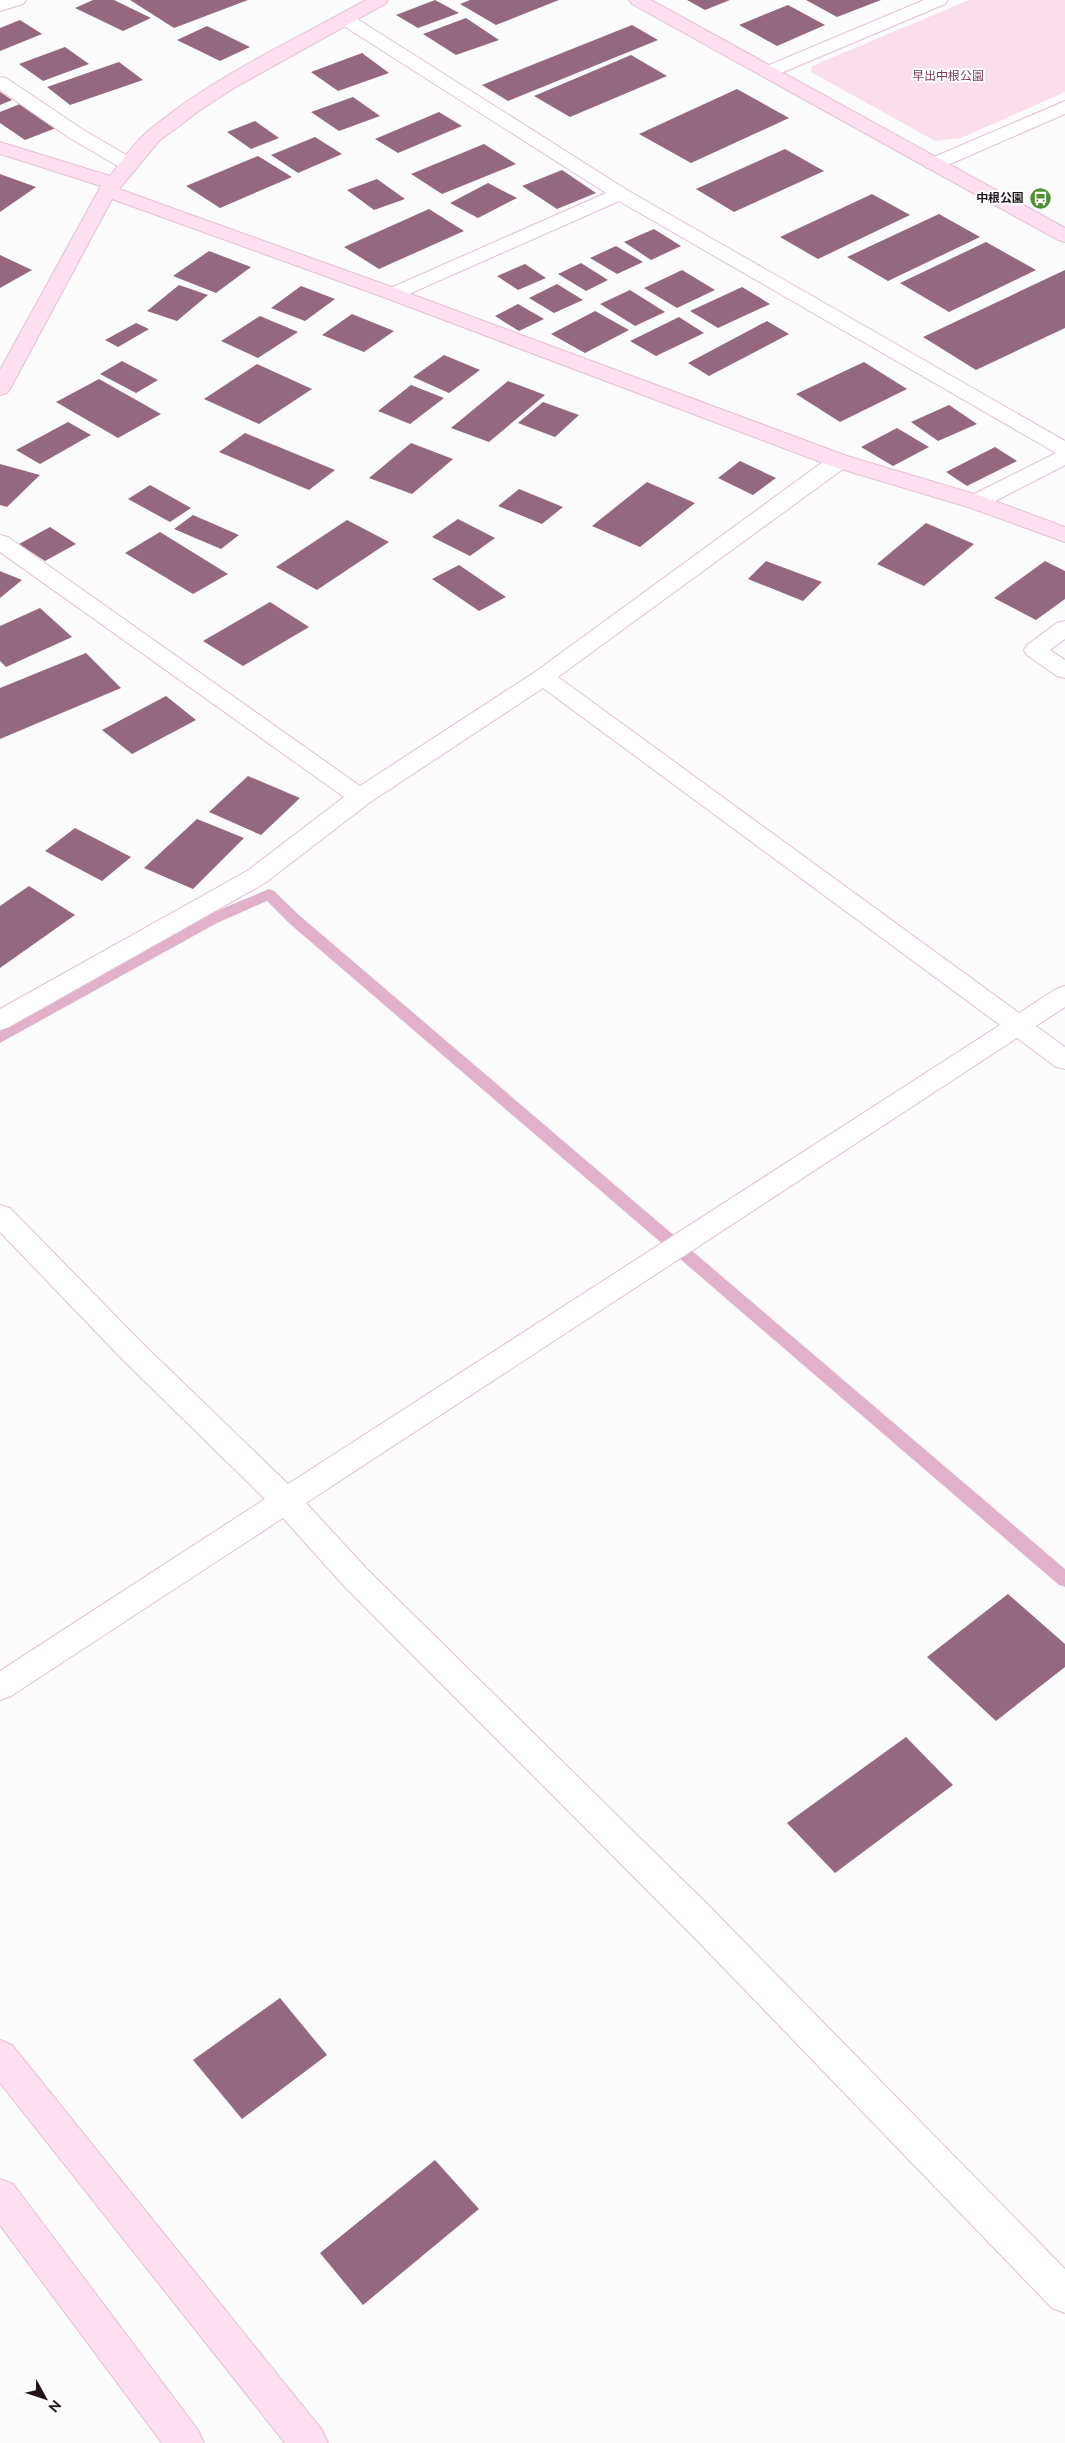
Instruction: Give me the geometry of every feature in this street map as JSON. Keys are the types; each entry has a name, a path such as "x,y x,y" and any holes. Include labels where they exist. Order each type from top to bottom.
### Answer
{"street":[{"path":"0,6 17,0"},
{"path":"0,389 110,187 152,137 192,107 228,84 379,0"},
{"path":"638,0 1065,236"},
{"path":"768,72 940,0"},
{"path":"345,19 620,194 1065,450"},
{"path":"0,82 75,133 128,164"},
{"path":"934,164 1065,107"},
{"path":"0,148 110,187 839,460 976,502 1065,535"},
{"path":"394,294 620,194"},
{"path":"976,502 1065,457"},
{"path":"0,1021 256,877 360,797 543,677 839,460"},
{"path":"0,542 360,797"},
{"path":"1065,628 1035,650 1065,671"},
{"path":"543,677 1065,1060"},
{"path":"0,1687 1065,995"},
{"path":"0,1215 132,1351 286,1501 355,1577 697,1917 1065,2295"},
{"path":"0,2056 310,2443"},
{"path":"0,2196 185,2443"}],"green space":[{"name":"早出中根公園","path":"969,0 1065,0 1065,92 961,138 935,141 811,72 812,66"}],"building":[{"path":"93,0 114,0 151,18 123,31 75,8"},
{"path":"130,0 248,0 174,28"},
{"path":"435,0 459,13 418,28 396,15"},
{"path":"470,0 559,0 496,25 460,4"},
{"path":"687,0 730,0 705,10"},
{"path":"806,0 881,0 837,17"},
{"path":"788,5 825,25 777,46 739,25"},
{"path":"466,18 499,40 456,55 423,34"},
{"path":"20,20 42,34 0,51 0,28"},
{"path":"632,25 658,40 508,101 482,85"},
{"path":"207,26 250,47 220,61 177,40"},
{"path":"65,47 89,64 43,81 19,64"},
{"path":"362,53 389,73 338,91 311,72"},
{"path":"631,55 667,76 570,117 534,96"},
{"path":"119,62 143,80 70,105 47,87"},
{"path":"737,89 789,118 691,163 639,134"},
{"path":"0,92 12,100 0,105"},
{"path":"353,97 380,116 339,131 311,112"},
{"path":"20,104 56,128 25,140 0,123 0,112"},
{"path":"439,112 462,126 398,153 375,139"},
{"path":"255,121 279,138 251,149 227,132"},
{"path":"315,137 342,154 298,173 271,155"},
{"path":"484,144 516,164 442,194 411,174"},
{"path":"785,149 824,171 734,212 696,189"},
{"path":"258,156 292,177 220,208 186,186"},
{"path":"562,170 596,193 557,209 522,186"},
{"path":"0,174 36,187 0,212"},
{"path":"377,179 405,199 374,210 347,190"},
{"path":"488,183 517,198 478,218 450,203"},
{"path":"872,194 910,215 818,259 780,237"},
{"path":"429,209 464,231 379,269 344,247"},
{"path":"939,214 980,237 888,281 847,257"},
{"path":"654,229 681,246 651,260 624,242"},
{"path":"986,242 1036,270 949,312 900,283"},
{"path":"616,246 643,262 617,274 590,258"},
{"path":"209,251 251,267 216,293 173,276"},
{"path":"0,255 32,270 0,288"},
{"path":"581,263 608,280 586,291 558,274"},
{"path":"525,264 546,278 518,290 497,276"},
{"path":"682,270 715,290 677,308 644,288"},
{"path":"1065,270 1065,328 976,370 923,337"},
{"path":"557,284 583,300 554,313 529,298"},
{"path":"179,285 208,295 177,321 147,311"},
{"path":"301,286 335,299 305,321 271,308"},
{"path":"742,287 770,304 718,328 690,311"},
{"path":"630,290 665,312 635,326 600,304"},
{"path":"518,304 544,319 519,331 495,316"},
{"path":"595,311 629,330 585,353 551,334"},
{"path":"352,314 394,331 364,352 322,335"},
{"path":"260,316 298,332 258,358 221,341"},
{"path":"679,317 704,333 656,356 630,341"},
{"path":"767,321 789,334 709,376 688,363"},
{"path":"136,323 149,329 118,347 105,340"},
{"path":"444,355 480,370 449,393 413,377"},
{"path":"122,361 158,380 136,393 100,374"},
{"path":"864,362 907,389 840,422 796,394"},
{"path":"257,364 312,389 259,424 204,399"},
{"path":"99,379 161,414 118,438 56,402"},
{"path":"508,381 545,395 489,442 451,428"},
{"path":"411,385 444,398 410,424 378,411"},
{"path":"543,402 579,415 555,437 518,423"},
{"path":"949,405 977,424 938,441 911,422"},
{"path":"68,422 91,435 40,464 16,450"},
{"path":"897,428 929,447 893,466 861,447"},
{"path":"245,433 335,470 309,490 219,452"},
{"path":"411,443 453,459 412,494 369,478"},
{"path":"995,447 1017,461 967,486 946,472"},
{"path":"740,461 776,478 753,495 718,478"},
{"path":"0,464 40,475 7,507 0,505"},
{"path":"647,482 695,503 640,547 592,526"},
{"path":"150,485 191,508 170,522 128,499"},
{"path":"519,489 563,507 542,524 498,506"},
{"path":"193,515 239,535 221,549 174,529"},
{"path":"458,519 495,538 470,556 432,537"},
{"path":"347,520 389,542 317,590 276,567"},
{"path":"926,523 974,544 924,586 877,564"},
{"path":"50,527 76,544 45,561 19,544"},
{"path":"160,532 228,574 193,594 125,553"},
{"path":"766,561 822,582 803,601 748,579"},
{"path":"1045,561 1065,571 1065,599 1036,620 994,598"},
{"path":"459,565 506,597 479,611 432,579"},
{"path":"0,571 22,580 0,598"},
{"path":"270,602 309,627 243,666 203,641"},
{"path":"40,608 72,637 6,667 0,661 0,626"},
{"path":"86,653 121,688 0,739 0,688"},
{"path":"166,696 196,720 132,754 102,730"},
{"path":"248,776 300,798 261,835 209,812"},
{"path":"197,819 244,838 193,889 144,868"},
{"path":"75,828 131,857 102,881 45,851"},
{"path":"29,886 75,915 0,968 0,906"},
{"path":"1008,1594 1065,1644 1065,1667 996,1721 927,1657"},
{"path":"906,1737 953,1785 835,1873 787,1823"},
{"path":"280,1998 327,2055 242,2119 193,2060"},
{"path":"435,2160 479,2209 363,2305 320,2253"}],"waterway":[{"path":"0,1038 212,919 269,894 295,920 671,1242"},
{"path":"685,1254 1065,1580"}],"place":[{"name":"中根公園","path":"1040,198"}]}
